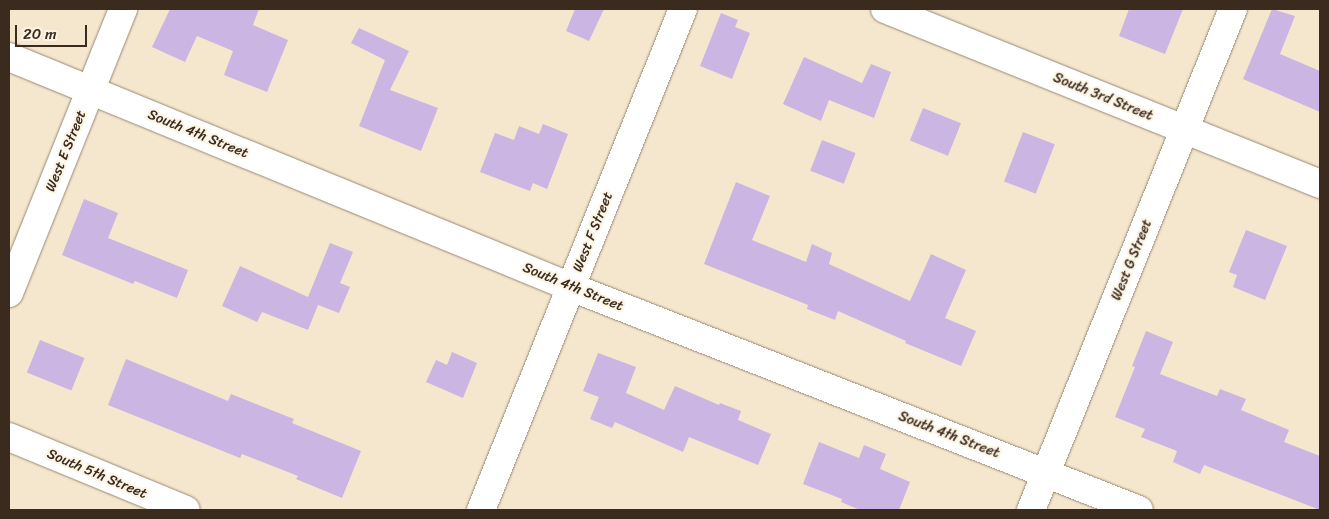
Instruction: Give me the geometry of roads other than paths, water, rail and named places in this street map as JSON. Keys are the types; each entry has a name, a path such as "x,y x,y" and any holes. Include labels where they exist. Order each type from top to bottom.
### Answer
{"street":[{"name":"West E Street","path":"9,293 123,9"},
{"name":"West F Street","path":"481,510 683,9"},
{"name":"South 3rd Street","path":"885,9 1320,184"},
{"name":"West G Street","path":"1031,510 1233,9"},
{"name":"South 4th Street","path":"9,57 571,286 1139,510"},
{"name":"South 5th Street","path":"9,437 186,510"}]}
